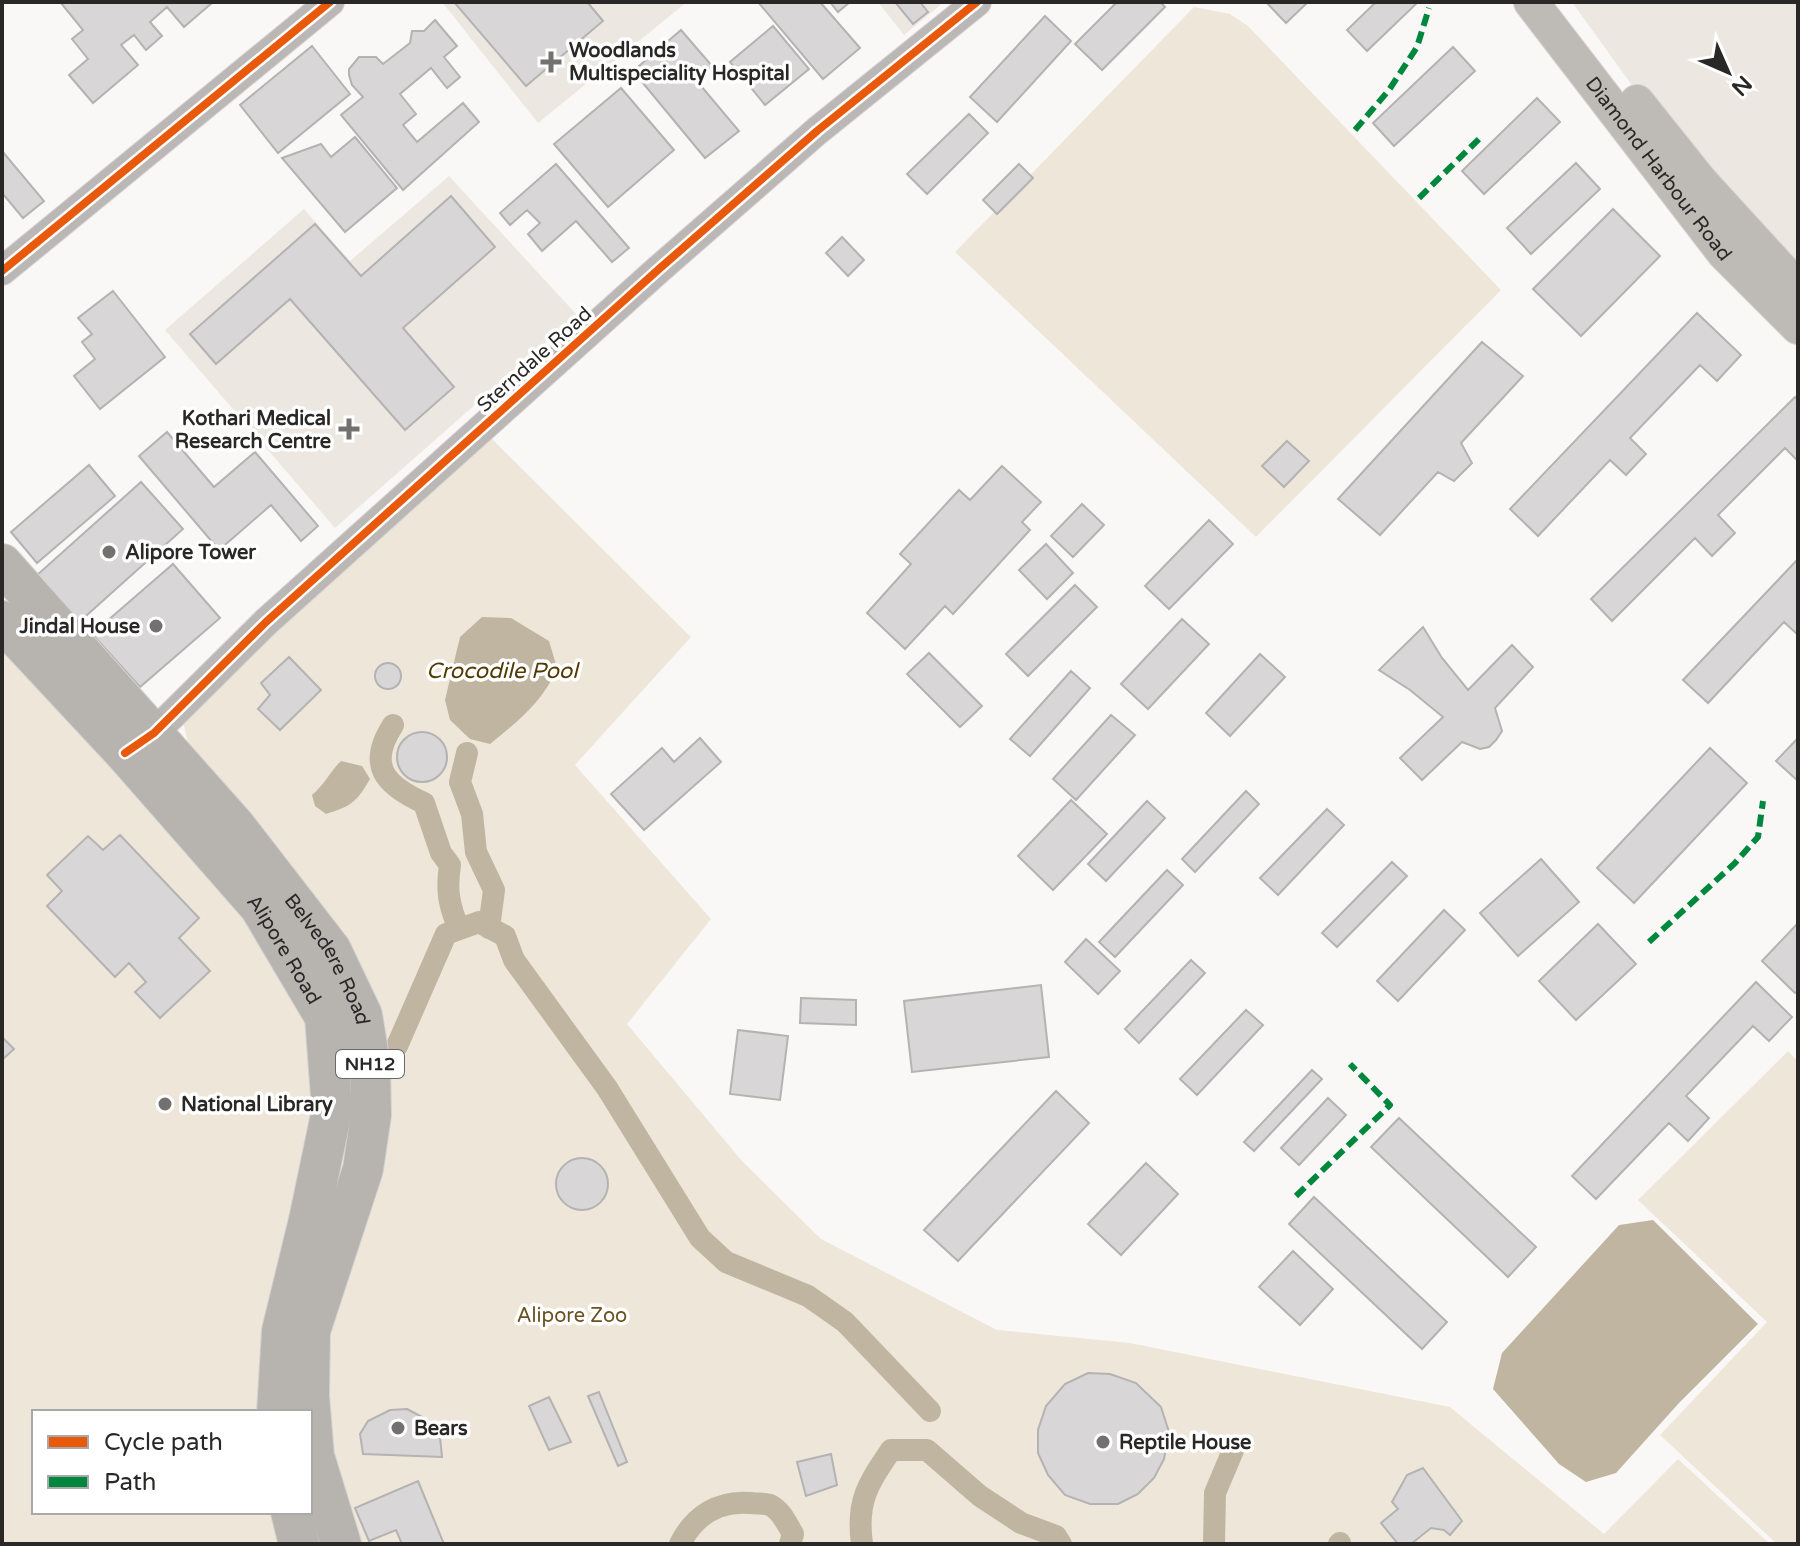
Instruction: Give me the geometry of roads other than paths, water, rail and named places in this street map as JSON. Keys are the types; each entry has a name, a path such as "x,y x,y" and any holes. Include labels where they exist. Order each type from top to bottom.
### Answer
{"highway":[{"name":"Belvedere Road","path":"2,564 140,743 235,826 331,950 362,1015 370,1064 371,1115 363,1169 310,1331 310,1410"},
{"name":"Alipore Road","path":"2,621 140,743 260,907 325,1017 332,1110 282,1331 277,1410"},
{"name":"Belvedere Road","path":"312,1432 314,1456 341,1544"},
{"path":"292,1514 299,1544"}],"main road":[{"name":"Diamond Harbour Road","path":"1531,2 1724,253 1798,327"},
{"name":"Diamond Harbour Road","path":"1556,2 1701,182 1798,288"}],"street":[{"path":"2,271 330,2"},
{"name":"Sterndale Road","path":"140,743 266,622 659,269 817,131 977,2"}],"water":[{"name":"Crocodile Pool","path":"482,617 511,618 549,641 557,668 537,701 490,744 470,739 450,720 445,700 460,637"},
{"path":"341,761 362,766 370,779 352,802 326,814 315,806 312,795"},
{"path":"1653,1220 1758,1324 1679,1403 1616,1473 1586,1482 1559,1464 1493,1389 1502,1353 1619,1225"}],"waterway":[{"path":"393,725 385,739 381,763 390,781 424,803 441,853 450,865 449,898 459,929"},
{"path":"467,753 460,782 472,814 476,852 494,890 489,928"},
{"path":"397,1046 446,934 479,922 505,936 514,960 607,1088 700,1238 726,1262 808,1296 845,1322 930,1411"},
{"path":"1214,1544 1215,1493 1234,1448"},
{"path":"862,1544 862,1504 891,1450 927,1450 980,1496 1021,1523 1056,1536 1061,1544"},
{"path":"680,1544 692,1525 708,1512 739,1503 774,1507 793,1534 790,1544"}],"place":[{"name":"Woodlands Multispeciality Hospital","path":"551,62"},
{"name":"Kothari Medical Research Centre","path":"349,429"},
{"name":"Alipore Tower","path":"109,552"},
{"name":"Jindal House","path":"156,626"},
{"name":"National Library","path":"165,1104"},
{"name":"Bears","path":"398,1428"},
{"name":"Reptile House","path":"1103,1442"}],"park label":[{"name":"Alipore Zoo","path":"572,1315"}]}
